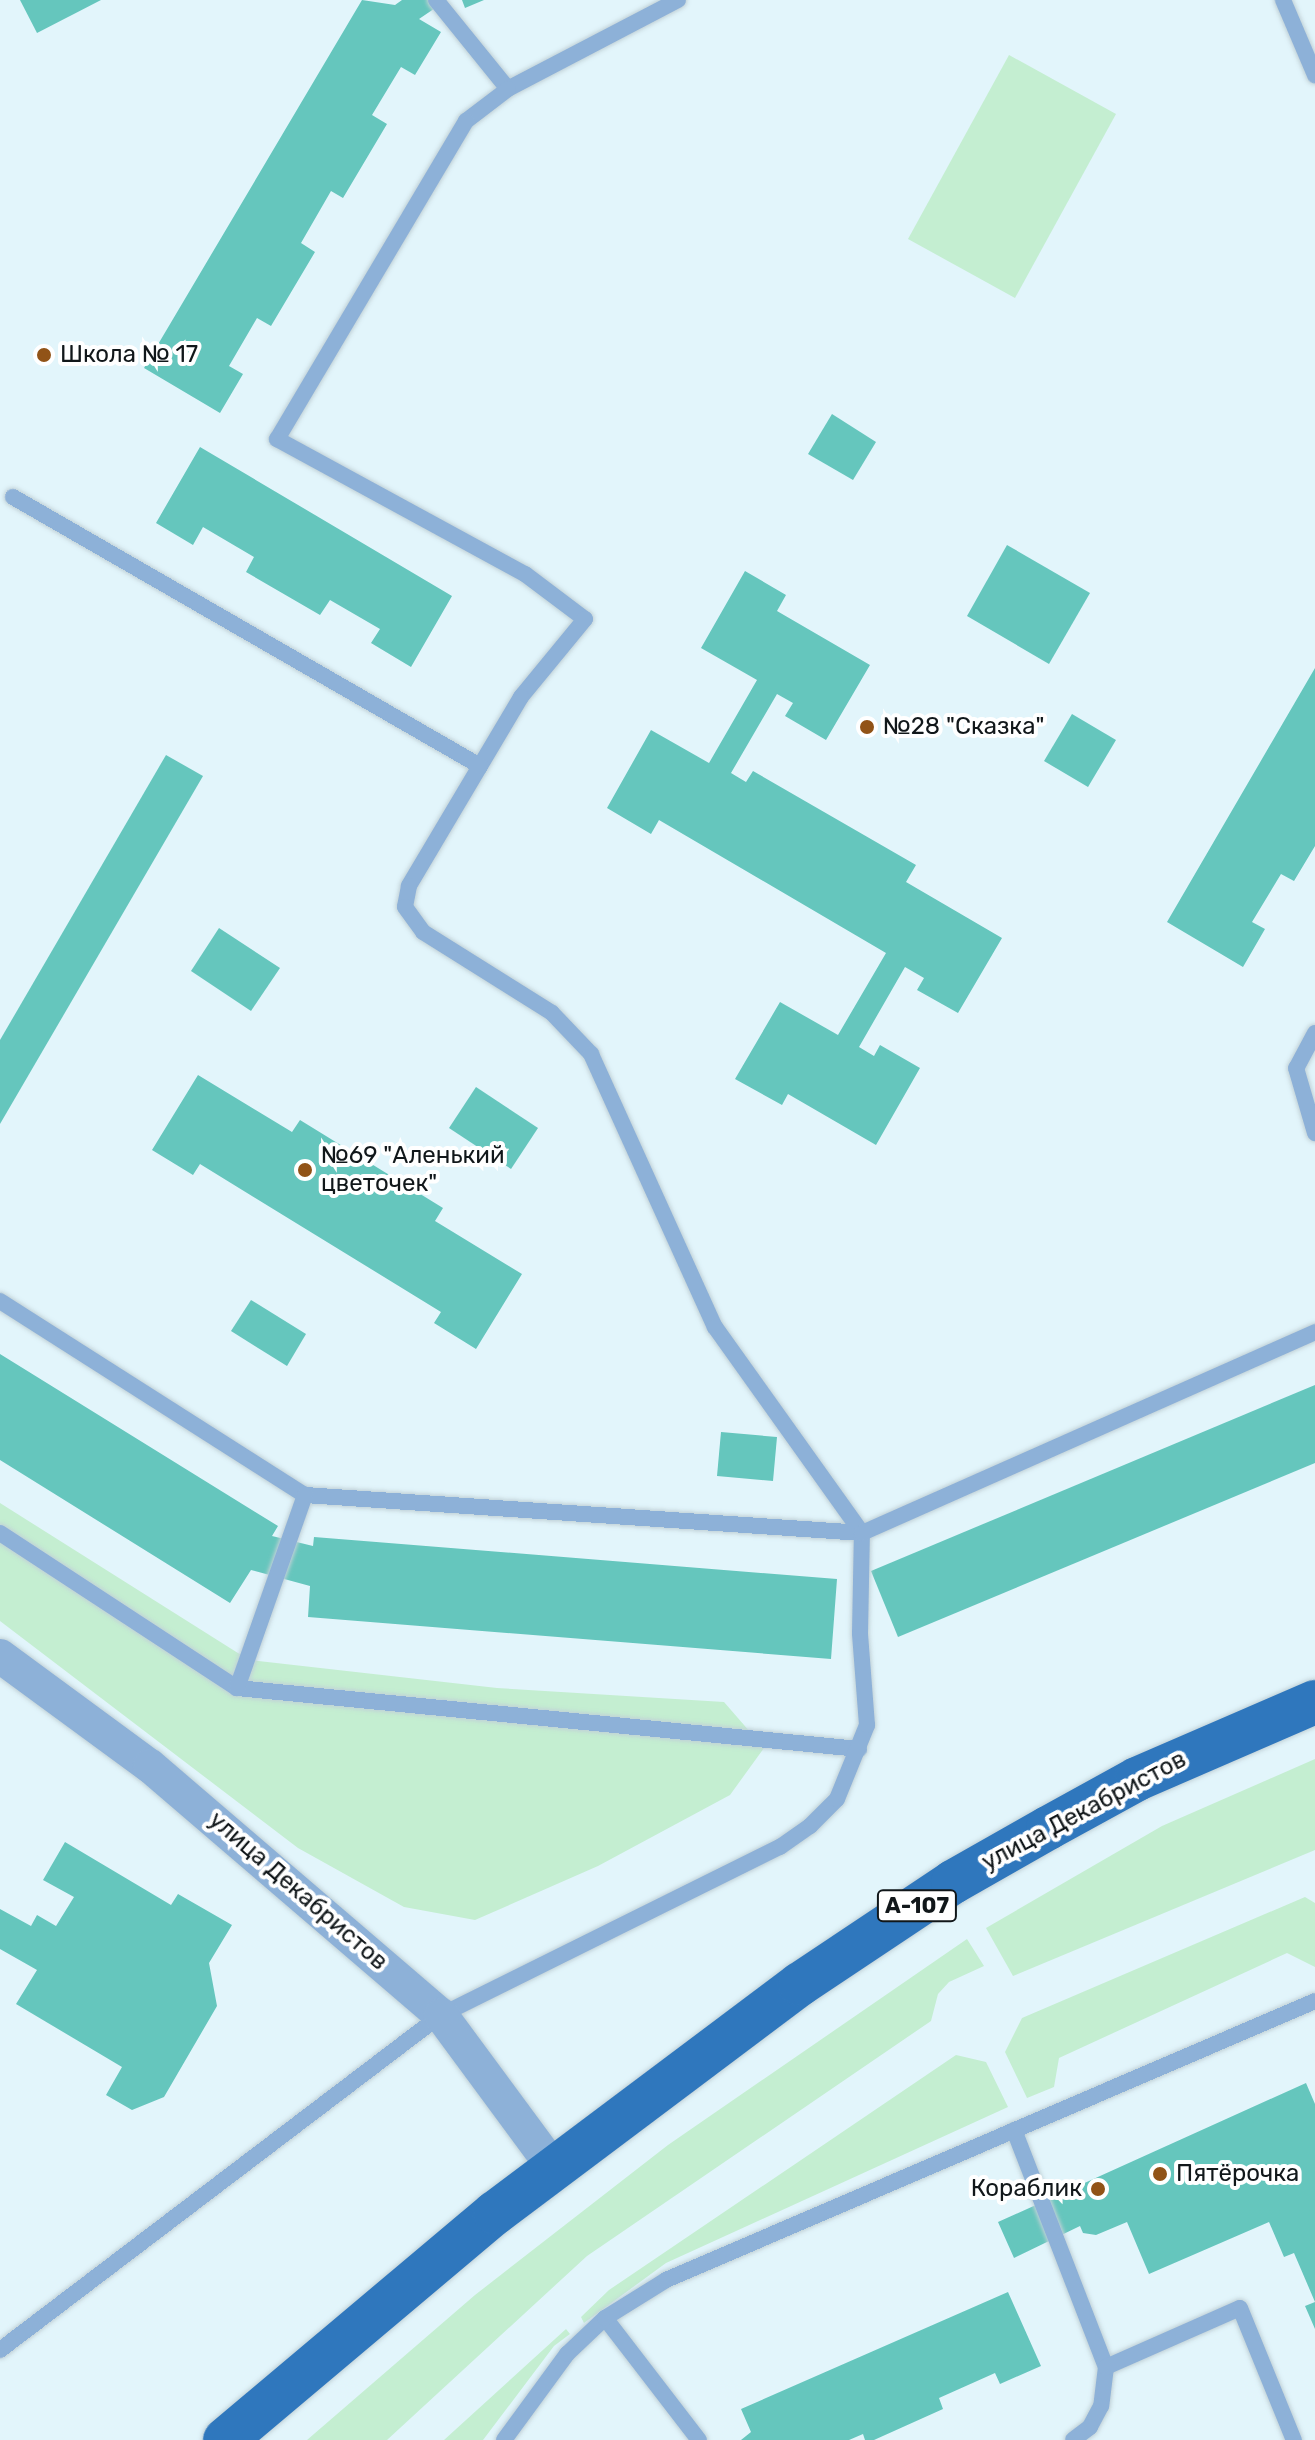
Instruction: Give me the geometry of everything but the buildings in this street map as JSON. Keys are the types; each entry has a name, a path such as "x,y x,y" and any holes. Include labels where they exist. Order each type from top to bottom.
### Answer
{"main road":[{"name":"улица Декабристов","path":"225,2440 554,2168 727,2036 953,1882 1137,1779 1315,1702"}],"street":[{"name":"улица Декабристов","path":"0,1656 150,1766 441,2015 554,2168"}],"lane":[{"path":"436,0 508,89"},
{"path":"0,2350 441,2015 780,1847 837,1799 867,1725 860,1633 862,1533 715,1327 591,1054 552,1013 423,932 405,907 409,886 521,697 585,619 525,574 277,439 466,121 508,89 678,0"},
{"path":"1283,0 1315,75"},
{"path":"13,497 480,766"},
{"path":"1315,1033 1296,1068 1315,1133"},
{"path":"0,1301 305,1495 862,1533 1315,1332"},
{"path":"237,1688 305,1495"},
{"path":"0,1533 237,1688 859,1749"},
{"path":"504,2440 567,2354 605,2318 666,2280 1315,2001"},
{"path":"1014,2130 1106,2367 1101,2406 1090,2427 1073,2440"},
{"path":"1106,2367 1240,2308 1294,2440"},
{"path":"605,2318 699,2440"}],"green space":[{"path":"1009,55 1116,114 1015,298 908,239"},
{"path":"0,1503 249,1660 497,1688 724,1702 764,1748 730,1795 598,1866 475,1920 404,1907 298,1848 0,1621"},
{"path":"1315,1759 1315,1850 1013,1976 986,1928 1162,1826"},
{"path":"1305,1897 1315,1903 1315,1967 1287,1953 1059,2058 1054,2087 1027,2098 1005,2052 1022,2018"},
{"path":"967,1939 984,1966 949,1982 938,1994 931,2021 587,2256 387,2440 307,2440 475,2295 668,2145"},
{"path":"956,2055 986,2062 1008,2107 666,2263 584,2323 581,2317 609,2290"},
{"path":"566,2329 570,2334 554,2346 483,2440 444,2440"}],"place":[{"name":"Школа № 17","path":"44,355"},
{"name":"№28 \"Сказка\"","path":"867,727"},
{"name":"№69 \"Аленький цветочек\"","path":"305,1170"},
{"name":"Пятёрочка","path":"1160,2174"},
{"name":"Кораблик","path":"1098,2189"}]}
